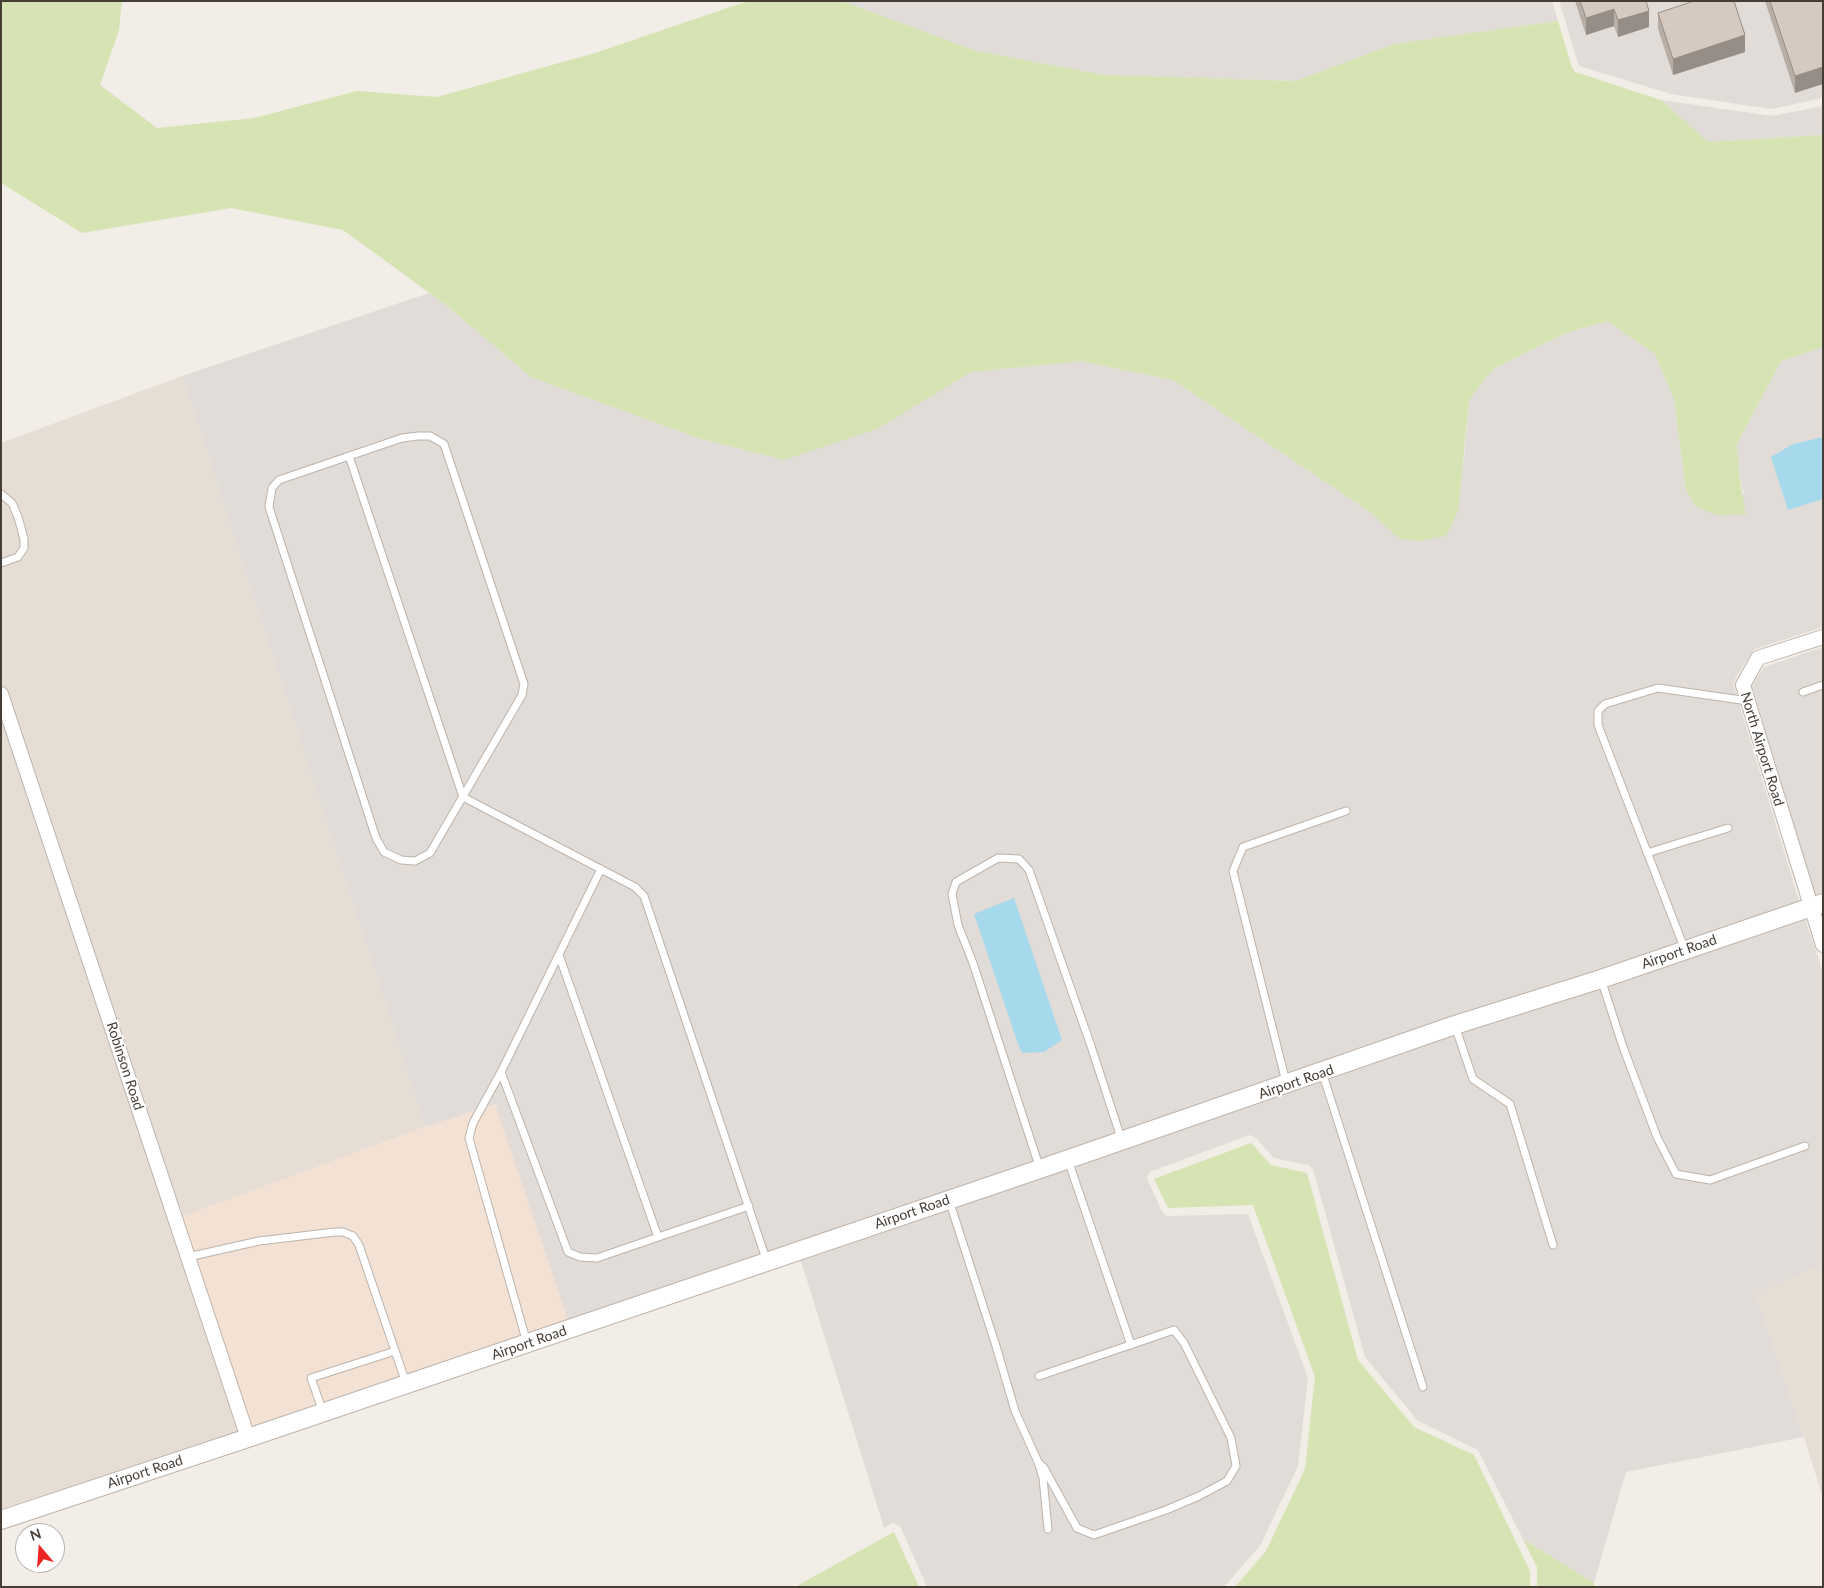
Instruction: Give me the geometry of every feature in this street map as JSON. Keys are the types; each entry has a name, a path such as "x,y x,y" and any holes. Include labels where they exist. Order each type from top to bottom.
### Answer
{"street":[{"name":"North Airport Road","path":"1823,637 1758,658 1743,684 1816,905 1823,945"},
{"name":"Robinson Road","path":"1,694 248,1438"},
{"name":"Airport Road","path":"1,1520 1040,1170 1455,1025 1601,979 1816,905"}],"lane":[{"path":"430,436 444,444 524,684 522,696 464,797 430,853 415,861 401,860 384,852 376,838 269,507 272,488 278,480 402,438 430,436"},
{"path":"348,456 464,797 635,887 644,896 767,1262"},
{"path":"1,494 12,503 24,539 24,548 18,557 1,563"},
{"path":"1803,692 1823,685"},
{"path":"1685,950 1598,725 1598,711 1605,704 1658,688 1748,701"},
{"path":"1287,1085 1233,871 1242,847 1346,811"},
{"path":"1647,853 1728,828"},
{"path":"1040,1170 973,963 958,925 952,894 956,882 998,858 1019,859 1029,870 1091,1046 1122,1141"},
{"path":"527,1344 469,1138 473,1123 501,1072 601,869"},
{"path":"559,955 658,1237"},
{"path":"1601,979 1626,1056 1658,1137 1676,1174 1710,1180 1805,1146"},
{"path":"1455,1025 1473,1079 1510,1104 1554,1245"},
{"path":"501,1072 568,1252 580,1257 597,1258 748,1206"},
{"path":"1322,1072 1423,1386"},
{"path":"1068,1160 1131,1345"},
{"path":"949,1200 1015,1411 1038,1462 1043,1478 1048,1529"},
{"path":"188,1257 259,1241 335,1232 343,1232 353,1236 359,1245 406,1384"},
{"path":"1038,1462 1044,1468 1078,1528 1094,1535 1166,1510 1199,1496 1227,1481 1236,1466 1231,1438 1184,1343 1174,1330 1039,1376"},
{"path":"323,1413 311,1378 395,1351"}],"shaded area":[{"path":"842,1 1552,1 1558,21 1394,44 1296,81 1105,75 976,51"},
{"path":"1559,1 1823,1 1823,98 1771,109 1671,94 1579,66"},
{"path":"1661,100 1772,116 1823,106 1823,135 1708,142"},
{"path":"429,293 446,305 531,377 698,438 784,460 971,372 1080,361 1173,380 1369,511 1400,539 1464,460 1469,400 1493,369 1566,333 1607,321 1655,354 1674,399 1686,490 1696,507 1744,494 1739,475 1737,444 1781,361 1823,347 1823,437 1793,444 1788,509 1823,499 1823,627 1755,649 1735,679 1734,687 1799,901 1598,970 1452,1016 568,1320 495,1104 425,1127 182,376"},
{"path":"182,376 425,1127 179,1218 242,1430 1,1509 1,443"},
{"path":"1823,647 1823,892 1815,895 1752,686 1764,667"},
{"path":"1805,919 1823,972 1823,1264 1756,1294 1804,1437 1626,1472 1594,1583 1523,1539 1478,1450 1418,1421 1365,1357 1313,1169 1308,1165 1274,1158 1256,1138 1250,1135 1152,1171 1148,1174 1147,1179 1162,1211 1167,1216 1248,1214 1308,1378 1298,1466 1260,1546 1224,1587 927,1587 900,1526 893,1523 884,1528 801,1261 1458,1034 1604,988"},
{"path":"495,1103 568,1320 242,1430 179,1218"},
{"path":"1823,1264 1823,1498 1756,1294"}],"green space":[{"path":"1,1 122,1 119,30 100,85 157,128 254,118 357,91 437,97 595,53 748,1 842,1 976,51 1105,75 1296,81 1394,44 1558,21 1572,68 1575,72 1661,100 1708,142 1823,135 1823,347 1781,361 1737,444 1739,475 1746,514 1717,515 1696,507 1686,490 1674,399 1655,354 1607,321 1566,333 1493,369 1469,400 1458,511 1446,536 1419,541 1400,539 1369,511 1173,380 1080,361 971,372 877,429 784,460 698,438 531,377 446,305 343,230 231,208 82,233 1,183"},
{"path":"1251,1143 1271,1165 1307,1173 1358,1360 1414,1427 1474,1455 1530,1571 1530,1587 1235,1587 1266,1551 1305,1469 1315,1377 1253,1205 1168,1208 1154,1179"},
{"path":"894,1532 919,1587 795,1587"},
{"path":"1523,1539 1594,1583 1594,1587 1537,1587 1537,1567"}],"water":[{"path":"1823,437 1823,499 1788,510 1771,457 1793,444"},
{"path":"1014,898 1062,1040 1044,1052 1022,1053 974,914"}],"building":[{"path":"1580,1 1646,1 1649,11 1618,20 1614,9 1586,18"},
{"path":"1694,1 1734,1 1745,35 1673,59 1658,13"},
{"path":"1770,1 1823,1 1823,67 1795,76"}]}
